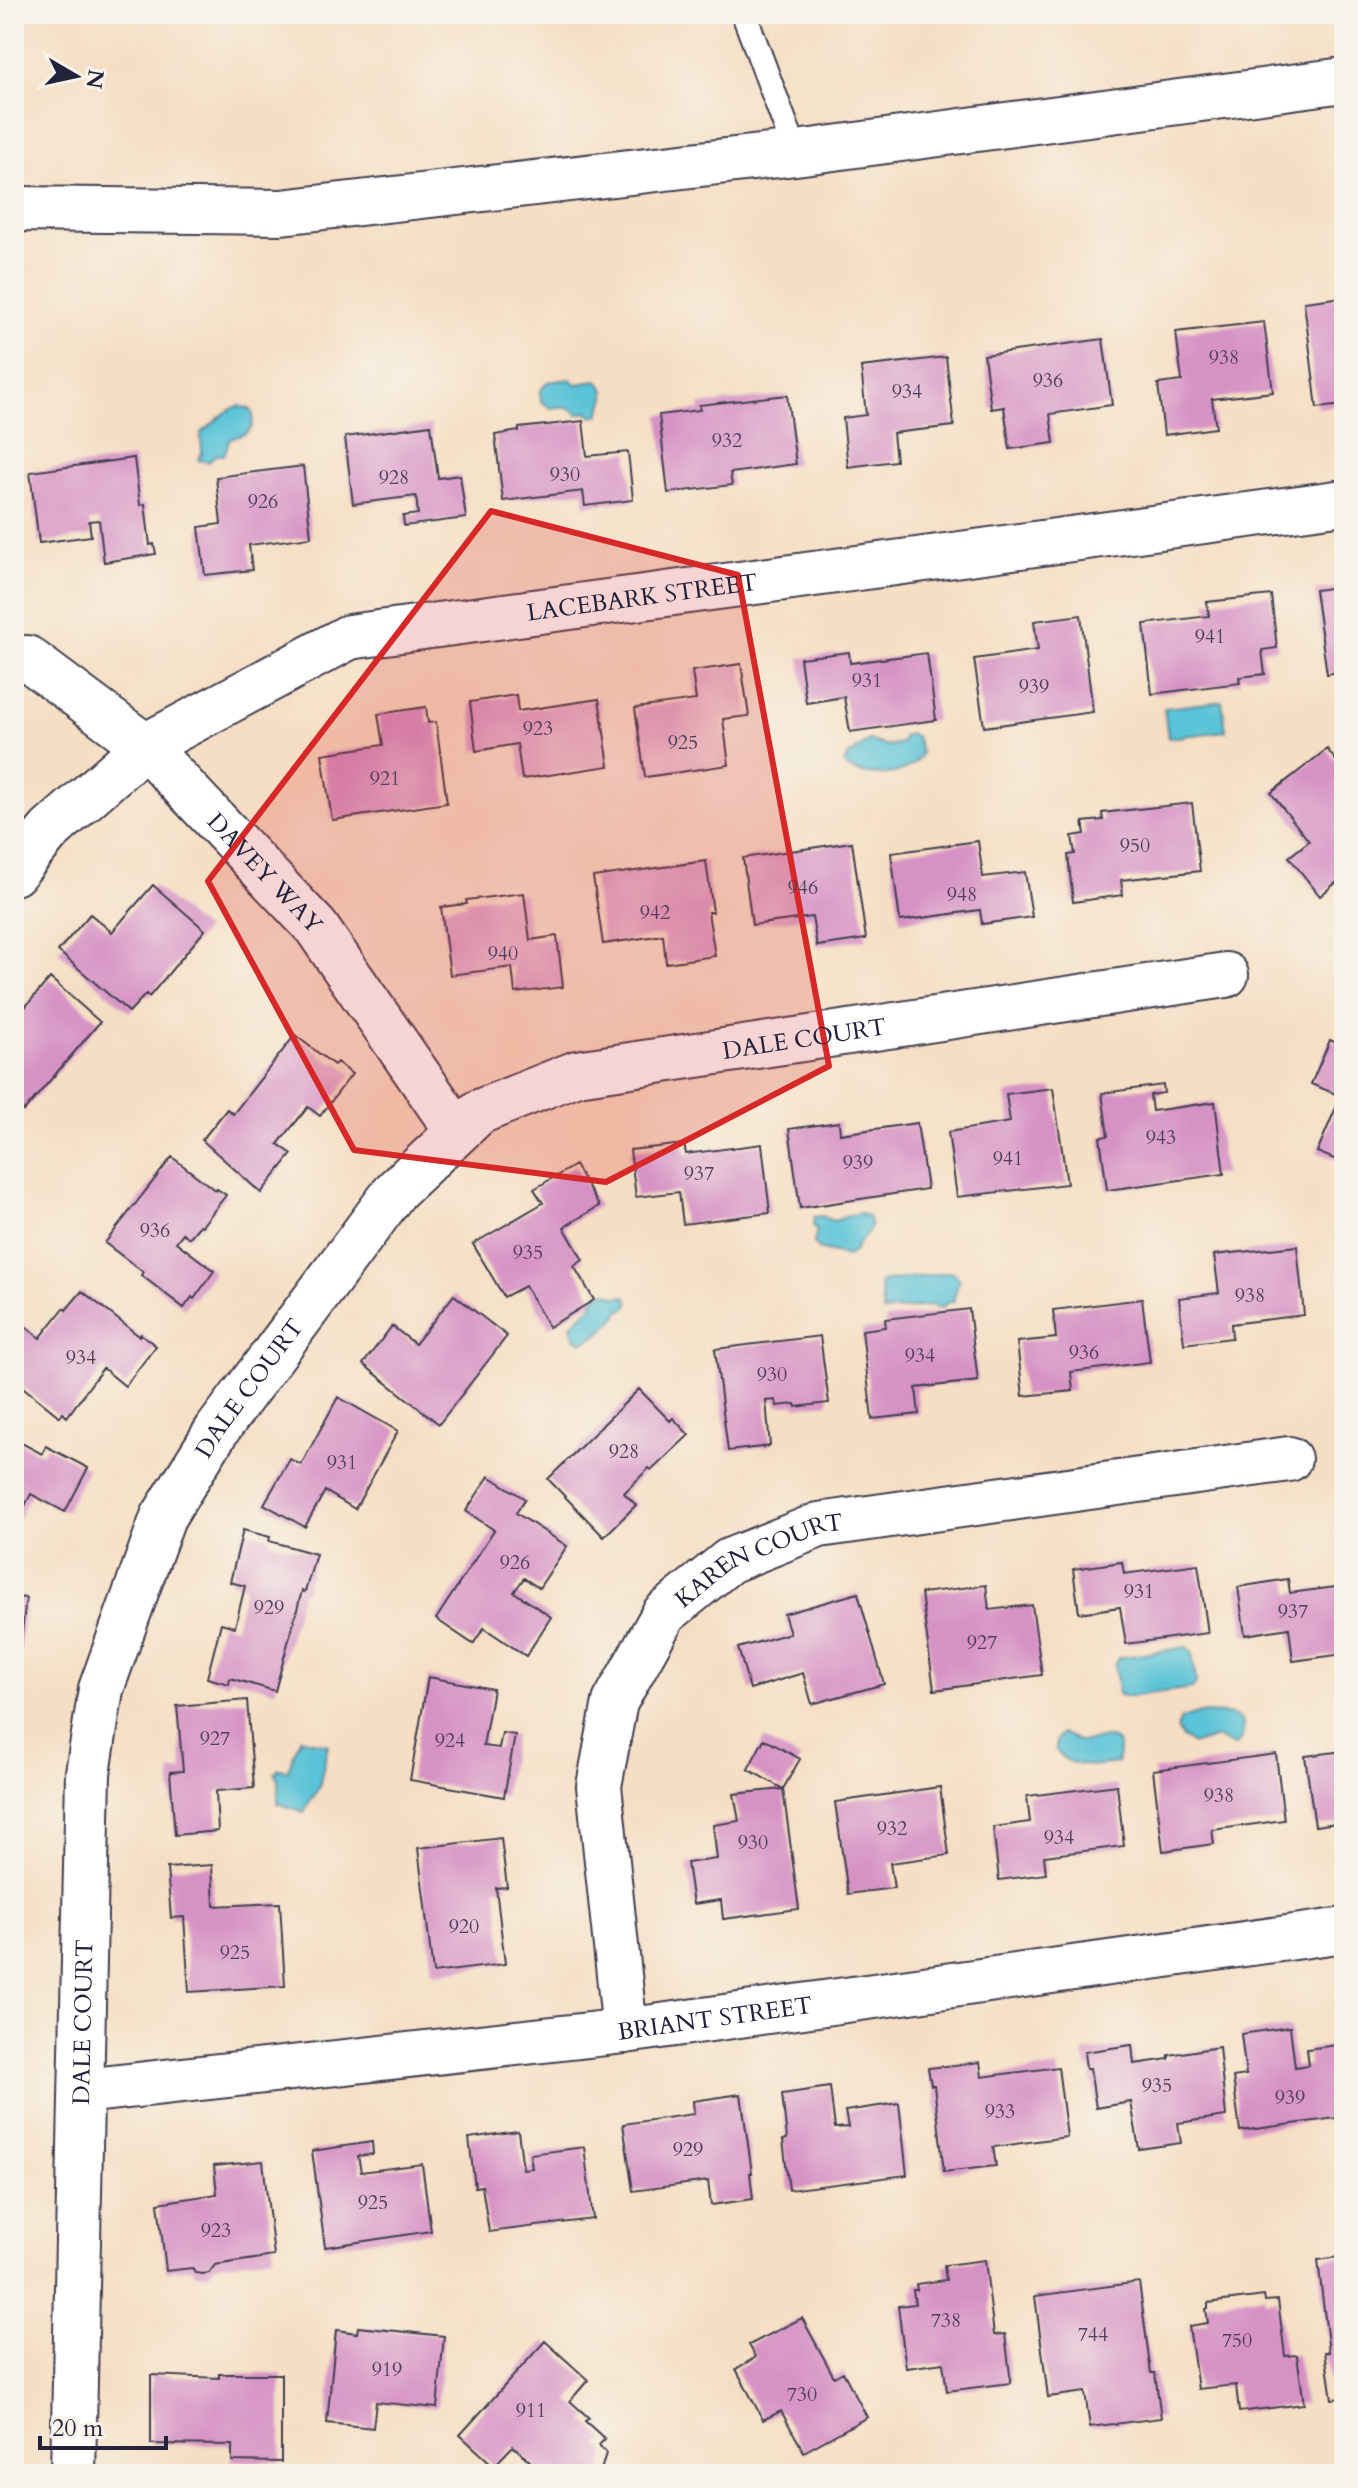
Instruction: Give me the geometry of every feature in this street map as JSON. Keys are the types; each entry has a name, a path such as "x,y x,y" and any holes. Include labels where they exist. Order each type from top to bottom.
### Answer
{"street":[{"path":"14,209 281,212 796,153 1344,80"},
{"name":"LACEBARK STREET","path":"14,873 50,830 145,746 349,637 1344,502"},
{"name":"DAVEY WAY","path":"27,658 145,746 316,927 457,1131"},
{"name":"DALE COURT","path":"73,2474 88,1773 101,1689 163,1517 217,1430 396,1190 479,1112 577,1073 1226,975"},
{"name":"KAREN COURT","path":"625,2031 599,1786 615,1702 664,1614 729,1561 819,1525 1289,1459"},
{"name":"BRIANT STREET","path":"83,2091 625,2031 1344,1930"}],"lane":[{"path":"744,14 796,153"}],"highlighted area":[{"path":"491,511 738,575 829,1066 606,1182 354,1150 208,881"}],"water":[{"path":"570,379 576,384 597,381 602,385 605,397 599,415 593,417 587,412 577,414 565,407 551,408 541,401 540,392 547,382"},
{"path":"239,406 250,409 252,427 245,434 230,439 224,455 215,455 209,462 198,460 202,453 201,433"},
{"path":"1222,701 1226,731 1168,738 1164,708"},
{"path":"909,734 916,736 921,753 908,768 873,775 844,764 869,740 886,746 902,743 903,737"},
{"path":"858,1213 868,1217 870,1228 855,1251 847,1256 818,1249 814,1243 817,1229 813,1226 814,1217 822,1216 833,1221"},
{"path":"952,1272 959,1279 953,1302 946,1303 944,1307 935,1308 932,1305 883,1312 880,1282"},
{"path":"606,1292 617,1297 626,1296 628,1307 597,1334 581,1342 574,1337 571,1325 592,1305 595,1296"},
{"path":"1186,1647 1192,1652 1196,1683 1192,1688 1125,1697 1118,1694 1115,1665 1119,1658"},
{"path":"1200,1713 1228,1714 1239,1718 1243,1729 1240,1740 1235,1746 1217,1738 1193,1744 1182,1738 1177,1728 1181,1719"},
{"path":"1061,1734 1079,1741 1114,1739 1119,1751 1117,1763 1084,1765 1068,1761 1056,1750 1056,1741"},
{"path":"300,1738 328,1745 319,1787 304,1812 278,1803 275,1773 279,1769 288,1770"}],"building":[{"path":"1344,297 1344,405 1317,408 1304,302"},
{"path":"1264,322 1273,392 1212,399 1216,428 1164,435 1158,384 1182,381 1176,332"},
{"path":"1103,339 1112,405 1050,414 1054,443 1010,449 1004,407 991,409 984,355"},
{"path":"946,357 954,426 893,433 896,461 848,467 843,418 866,415 861,367"},
{"path":"787,395 796,464 730,473 732,485 668,493 659,415 700,410 699,405"},
{"path":"583,421 587,456 628,452 633,500 585,506 583,491 503,501 495,435 519,431 519,428"},
{"path":"431,425 438,478 460,475 466,518 404,526 403,516 418,514 416,496 353,504 345,437"},
{"path":"134,458 140,505 145,504 150,545 154,544 156,554 104,562 99,520 89,521 91,536 39,543 30,472"},
{"path":"303,466 311,537 249,545 252,570 205,575 199,527 221,524 216,477"},
{"path":"1344,586 1344,671 1327,674 1315,590"},
{"path":"1271,595 1277,648 1262,650 1265,674 1239,677 1240,683 1152,694 1144,624 1209,616 1207,602"},
{"path":"1081,615 1093,712 984,727 974,659 1038,650 1034,621"},
{"path":"849,652 850,663 927,653 936,720 850,732 844,697 806,703 800,658"},
{"path":"741,664 749,716 723,719 729,765 645,777 635,708 696,700 692,671"},
{"path":"516,695 518,711 599,699 609,766 522,779 517,744 476,751 470,702"},
{"path":"426,707 428,723 436,722 447,803 332,820 322,754 383,745 378,714"},
{"path":"1327,749 1344,771 1344,876 1320,896 1289,857 1309,841 1271,793"},
{"path":"1192,803 1200,871 1121,880 1123,895 1073,902 1068,855 1075,854 1072,836 1085,834 1083,822 1103,820 1102,813"},
{"path":"978,841 983,877 1025,872 1032,917 982,924 980,910 900,921 891,853"},
{"path":"852,842 866,939 817,946 812,917 752,925 743,858"},
{"path":"706,861 713,912 708,912 715,956 666,963 663,935 603,944 593,877"},
{"path":"153,885 205,930 149,997 146,994 129,1012 58,951 90,914 112,932"},
{"path":"524,893 530,940 557,936 563,987 515,993 512,967 450,975 441,907 467,904 466,900"},
{"path":"50,978 100,1022 24,1111 14,1103 14,1020"},
{"path":"295,1035 334,1065 337,1062 352,1074 320,1116 308,1107 278,1144 292,1154 261,1193 202,1140 227,1109 233,1114"},
{"path":"1330,1040 1344,1046 1344,1163 1317,1152 1341,1096 1311,1084"},
{"path":"1163,1085 1164,1093 1150,1095 1152,1111 1215,1102 1224,1174 1107,1190 1100,1137 1108,1136 1102,1093"},
{"path":"1053,1088 1067,1184 957,1197 948,1132 1010,1122 1006,1094"},
{"path":"839,1122 840,1134 917,1123 927,1189 800,1208 789,1129"},
{"path":"684,1144 686,1154 762,1144 770,1213 683,1224 679,1192 636,1197 630,1150"},
{"path":"172,1157 216,1191 226,1195 202,1226 189,1238 183,1233 176,1242 214,1271 184,1308 105,1243"},
{"path":"575,1165 599,1206 564,1227 583,1260 574,1266 594,1300 549,1327 525,1286 504,1297 473,1244 543,1203 534,1189"},
{"path":"1297,1246 1304,1315 1231,1324 1232,1338 1184,1344 1179,1298 1219,1293 1214,1255"},
{"path":"82,1291 156,1346 125,1386 103,1368 67,1417 63,1413 60,1417 14,1380 14,1338 24,1325 40,1338"},
{"path":"454,1295 507,1336 439,1424 363,1364 392,1326 415,1344"},
{"path":"1142,1299 1150,1362 1071,1372 1073,1391 1023,1396 1017,1342 1056,1338 1053,1310"},
{"path":"969,1309 978,1381 916,1388 919,1414 872,1419 862,1330 886,1327 885,1319"},
{"path":"820,1336 829,1403 796,1407 795,1404 777,1406 776,1400 766,1401 770,1446 728,1451 715,1349"},
{"path":"639,1389 670,1421 673,1418 689,1435 624,1493 636,1505 604,1537 548,1479"},
{"path":"338,1397 398,1431 355,1509 325,1491 305,1527 264,1504 290,1459 301,1465"},
{"path":"14,1439 42,1454 46,1446 88,1468 65,1512 31,1494 14,1527"},
{"path":"489,1476 525,1499 516,1513 567,1546 539,1588 524,1578 514,1592 551,1617 526,1656 484,1628 473,1644 436,1619 494,1530 466,1511"},
{"path":"243,1530 316,1554 305,1592 302,1591 275,1691 230,1678 229,1684 207,1678 221,1623 235,1627 245,1586 230,1582"},
{"path":"1122,1562 1124,1574 1198,1564 1208,1633 1126,1644 1120,1607 1079,1613 1073,1569"},
{"path":"1288,1579 1290,1593 1344,1586 1344,1654 1293,1661 1289,1628 1245,1635 1238,1587"},
{"path":"986,1585 989,1610 1032,1605 1042,1675 934,1690 921,1593"},
{"path":"858,1593 884,1684 812,1704 803,1673 750,1689 738,1648 790,1633 784,1614"},
{"path":"14,1597 26,1598 20,1649 14,1648"},
{"path":"428,1677 493,1689 483,1746 499,1748 502,1733 515,1735 504,1797 410,1780"},
{"path":"247,1700 254,1788 216,1791 218,1831 175,1835 170,1772 183,1771 177,1706"},
{"path":"764,1739 800,1759 783,1789 748,1769"},
{"path":"1344,1751 1344,1822 1315,1826 1305,1756"},
{"path":"1276,1754 1284,1820 1212,1830 1214,1844 1163,1851 1153,1770"},
{"path":"1117,1785 1124,1846 1044,1856 1046,1874 999,1880 993,1827 1030,1822 1027,1796"},
{"path":"940,1787 949,1855 890,1863 894,1888 848,1894 835,1802"},
{"path":"783,1789 799,1909 723,1919 721,1900 693,1904 687,1863 717,1859 713,1825 739,1821 734,1794"},
{"path":"501,1838 507,1887 496,1888 505,1964 433,1973 418,1848"},
{"path":"212,1865 214,1906 280,1903 285,1986 189,1992 184,1917 171,1918 167,1868"},
{"path":"1290,2027 1295,2067 1309,2065 1307,2049 1344,2044 1344,2117 1240,2131 1233,2077 1246,2075 1241,2034"},
{"path":"1132,2045 1134,2064 1219,2047 1226,2116 1178,2123 1181,2143 1139,2149 1131,2102 1096,2108 1090,2068 1086,2068 1084,2052"},
{"path":"980,2062 982,2077 1058,2067 1067,2137 993,2147 996,2166 944,2172 934,2085 931,2085 928,2068"},
{"path":"830,2087 835,2128 848,2127 845,2111 899,2103 907,2175 789,2190 782,2094"},
{"path":"741,2094 753,2199 711,2205 708,2181 633,2191 623,2124 694,2114 693,2101"},
{"path":"518,2131 523,2169 532,2168 530,2154 584,2147 593,2219 489,2232 482,2186 475,2187 469,2138"},
{"path":"372,2142 373,2154 358,2156 361,2172 422,2164 431,2231 325,2247 312,2151"},
{"path":"263,2161 274,2256 215,2265 209,2273 203,2274 195,2273 192,2268 166,2271 158,2203 217,2194 214,2166"},
{"path":"1344,2256 1344,2398 1332,2399 1318,2260"},
{"path":"985,2260 994,2335 1005,2334 1011,2383 947,2391 943,2363 906,2368 898,2306 915,2304 913,2290 917,2290 916,2284 946,2280 944,2265"},
{"path":"1139,2282 1151,2373 1155,2373 1161,2418 1090,2427 1085,2392 1048,2397 1035,2296"},
{"path":"1264,2296 1265,2301 1278,2300 1285,2356 1297,2355 1304,2404 1239,2412 1236,2385 1198,2389 1189,2326 1208,2323 1208,2303"},
{"path":"802,2318 834,2377 843,2372 867,2417 804,2452 781,2411 763,2420 736,2369 756,2357 749,2345"},
{"path":"358,2327 444,2336 437,2408 376,2402 373,2428 327,2423 336,2330 357,2333"},
{"path":"545,2341 588,2380 570,2401 589,2418 585,2421 605,2439 599,2445 606,2453 597,2474 544,2474 513,2446 494,2466 460,2435"},
{"path":"219,2374 281,2374 281,2462 232,2461 232,2445 151,2444 151,2375 219,2378"},
{"path":"717,2470 752,2471 752,2474 717,2474"}]}
